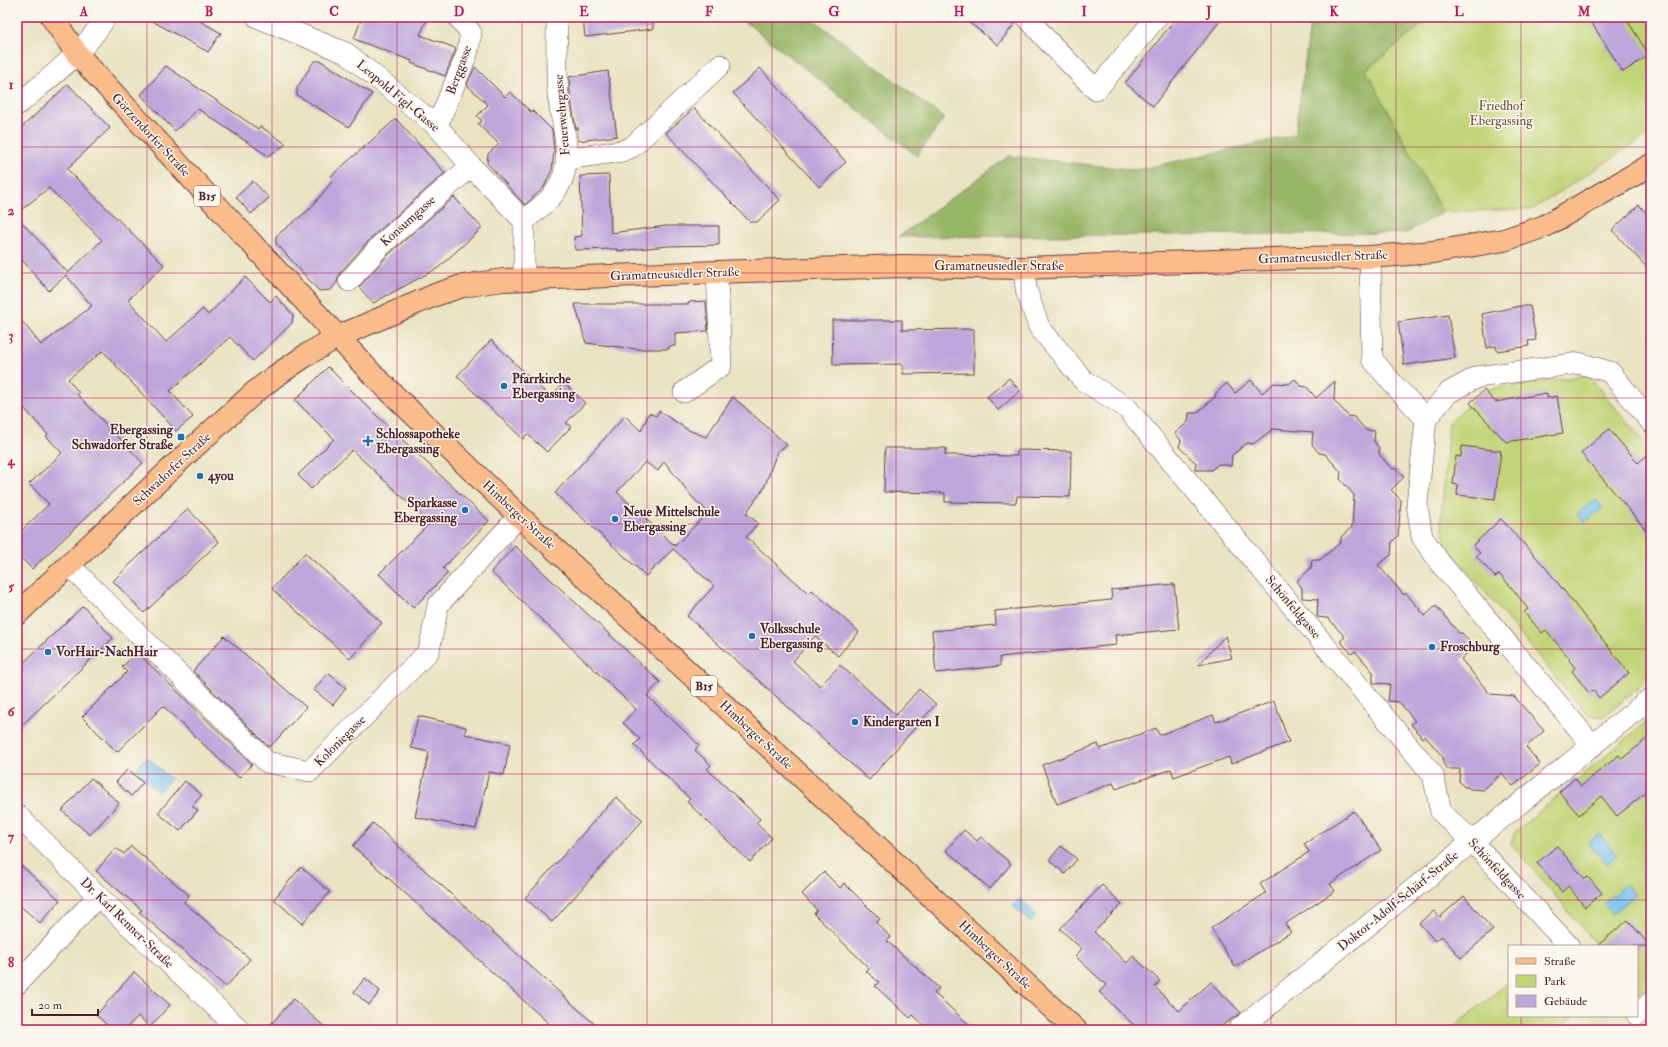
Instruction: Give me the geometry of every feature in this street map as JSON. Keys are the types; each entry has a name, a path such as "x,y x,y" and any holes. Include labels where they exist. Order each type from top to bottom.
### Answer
{"main road":[{"name":"Götzendorfer Straße","path":"52,17 77,54 337,337"},
{"name":"Gramatneusiedler Straße","path":"337,337 449,290 488,282 524,279 904,266 1024,268 1290,258 1370,258 1434,252 1504,240 1545,226 1651,164"},
{"name":"Himberger Straße","path":"337,337 372,374 519,516 1073,1029"},
{"name":"Schwadorfer Straße","path":"17,614 255,392 302,357 337,337"}],"street":[{"path":"17,104 77,54 94,35 106,17"},
{"name":"Leopold Figl-Gasse","path":"256,17 346,53 437,126 471,166 524,221"},
{"name":"Berggasse","path":"437,126 467,54 471,33 458,17"},
{"name":"Feuerwehrgasse","path":"524,221 551,197 560,186 566,170 558,93 557,17"},
{"path":"1027,17 1096,90 1157,17"},
{"path":"566,159 622,151 632,147 720,65"},
{"name":"Konsumgasse","path":"350,281 381,245 471,166"},
{"path":"524,221 524,279"},
{"path":"1370,258 1372,359 1426,419"},
{"name":"Schönfeldgasse","path":"1024,268 1026,289 1039,327 1084,381 1126,407 1433,775 1441,812 1472,841 1568,945"},
{"path":"684,392 721,366 717,272"},
{"path":"1593,746 1441,564 1422,537 1417,504 1426,419 1448,393 1477,377 1579,363 1610,372 1651,422"},
{"name":"Koloniegasse","path":"69,564 267,762 310,771 429,652 438,605 519,516"},
{"name":"Doktor-Adolf-Schärf-Straße","path":"1238,1030 1651,698"},
{"name":"Dr. Karl Renner-Straße","path":"17,815 98,896 240,1030"},
{"path":"17,984 98,896"},
{"path":"1637,1019 1651,1002"}],"green space":[{"path":"739,17 810,17 944,118 917,156"},
{"path":"1311,17 1426,17 1423,24 1366,70 1442,212 1406,233 898,237 1009,156 1137,170 1295,135"},
{"name":"Friedhof Ebergassing","path":"1426,17 1645,17 1651,26 1651,133 1533,209 1442,212 1366,70 1423,24"},
{"path":"1588,375 1651,450 1651,677 1604,716 1588,716 1446,545 1441,521 1449,423 1484,390"},
{"path":"1651,718 1651,984 1638,995 1638,945 1596,945 1511,843 1515,832"},
{"path":"1508,983 1508,1017 1573,1017 1556,1030 1450,1030"}],"water":[{"path":"1595,499 1603,508 1584,522 1577,514"},
{"path":"147,757 171,779 158,792 135,770"},
{"path":"1599,834 1617,855 1607,864 1588,843"},
{"path":"1626,884 1635,895 1613,914 1603,903"},
{"path":"1020,898 1037,915 1030,922 1013,906"}],"building":[{"path":"145,17 193,17 221,33 208,52"},
{"path":"362,17 428,17 420,35 456,49 445,76 411,63 412,61 354,39"},
{"path":"583,17 653,17 653,29 585,37"},
{"path":"962,17 1015,17 1016,22 998,45"},
{"path":"1177,17 1223,17 1153,106 1125,83"},
{"path":"1588,17 1625,17 1649,55 1623,72"},
{"path":"314,61 321,61 372,94 349,127 297,95 297,88"},
{"path":"166,66 258,129 260,126 286,144 268,156 198,109 175,131 141,95"},
{"path":"475,67 505,97 510,92 531,112 532,110 552,130 554,151 552,170 544,187 525,205 487,163 488,154 499,144 478,124 482,121 477,116 488,105 467,85"},
{"path":"760,68 846,162 819,187 733,93"},
{"path":"608,71 617,136 578,141 578,127 576,130 569,77"},
{"path":"68,84 110,128 67,169 164,265 128,300 166,342 203,309 208,315 245,277 270,302 276,296 293,315 292,323 253,361 230,337 170,391 193,417 176,431 103,351 68,379 79,393 77,394 143,463 32,569 17,554 17,535 49,504 29,484 62,453 17,400 17,315 41,345 92,306 66,275 49,291 17,254 17,217 68,273 102,240 49,188 17,213 17,132"},
{"path":"694,108 780,200 757,222 750,222 666,133"},
{"path":"396,119 445,173 372,237 340,273 337,282 331,290 319,291 276,243 276,236 311,208 333,180 330,177"},
{"path":"609,175 611,233 666,226 719,226 719,245 668,246 617,251 617,249 575,250 574,237 582,236 580,176"},
{"path":"253,181 269,198 251,214 236,197"},
{"path":"454,197 482,228 438,268 373,303 359,287 389,254"},
{"path":"1639,205 1651,218 1651,272 1612,230"},
{"path":"706,301 708,331 675,333 675,346 669,346 669,349 637,349 586,343 575,304 689,304 689,302"},
{"path":"1520,306 1530,306 1536,340 1528,341 1529,346 1497,351 1496,346 1487,348 1482,314"},
{"path":"1448,315 1455,358 1404,365 1398,322"},
{"path":"832,320 902,320 902,330 974,329 974,373 903,374 903,364 833,365"},
{"name":"Pfarrkirche Ebergassing","path":"491,340 550,397 564,383 585,403 566,423 571,427 547,452 527,434 523,439 457,376"},
{"path":"328,367 375,414 489,521 443,568 448,573 413,608 379,574 430,523 352,450 311,489 298,475 334,439 295,400"},
{"path":"1009,378 1020,391 998,410 987,397"},
{"path":"1295,379 1301,386 1307,387 1316,398 1335,381 1334,400 1348,416 1354,417 1366,430 1375,431 1374,441 1379,448 1379,454 1391,468 1396,469 1404,477 1391,490 1401,500 1398,536 1392,542 1391,555 1378,565 1404,595 1406,593 1425,616 1436,606 1459,633 1462,633 1474,647 1461,659 1490,694 1514,696 1544,731 1526,747 1540,764 1513,786 1502,773 1483,790 1464,787 1459,781 1460,769 1447,769 1443,763 1443,757 1425,736 1422,738 1411,724 1415,721 1399,702 1388,701 1390,684 1373,683 1373,672 1355,651 1352,654 1340,641 1345,637 1328,618 1317,617 1318,599 1302,598 1302,588 1297,581 1311,568 1312,560 1320,560 1341,542 1341,537 1352,527 1354,495 1340,479 1341,472 1325,454 1319,453 1312,444 1313,432 1273,429 1253,444 1247,443 1232,455 1231,466 1219,464 1211,470 1195,470 1196,463 1179,447 1181,440 1175,433 1188,422 1189,413 1197,413 1215,397 1216,393 1227,383 1235,393 1251,380 1262,393 1274,383 1289,384"},
{"path":"1484,390 1495,402 1547,393 1547,398 1557,396 1563,433 1506,442 1470,403"},
{"path":"733,397 787,445 777,452 764,488 746,513 758,523 746,537 808,593 812,590 859,632 838,656 815,636 793,661 820,686 840,665 896,715 919,689 936,704 869,780 687,616 714,586 673,549 646,576 555,493 625,416 641,431 649,413 656,416 659,411 688,430 706,437","holes":["664,461 693,498 708,512 675,546 617,492 645,462 658,471"]},
{"path":"1609,429 1638,463 1651,452 1651,536 1581,453"},
{"path":"1462,446 1501,451 1495,499 1457,495 1458,485 1453,484 1456,456 1461,457"},
{"path":"885,448 946,448 945,455 1017,456 1017,450 1071,451 1070,497 1017,496 1016,503 945,502 945,493 884,492"},
{"path":"188,509 219,542 144,613 113,581"},
{"path":"1501,519 1545,567 1629,673 1599,698 1593,690 1589,693 1572,671 1575,668 1569,660 1570,659 1546,630 1542,633 1524,612 1528,609 1512,588 1499,574 1495,577 1476,556 1480,553 1473,545"},
{"path":"515,546 660,682 647,696 699,745 695,750 711,765 707,769 760,819 756,823 772,838 750,862 687,802 690,799 634,745 640,739 623,723 636,709 491,572"},
{"path":"305,553 382,623 350,659 272,589"},
{"path":"1174,584 1179,629 1115,635 1116,645 1000,657 1000,666 936,673 932,631 996,625 995,611 1112,600 1111,590"},
{"path":"83,606 113,638 17,730 17,669"},
{"path":"224,636 306,707 269,747 193,671"},
{"path":"1225,636 1232,658 1198,665"},
{"path":"137,652 252,764 239,778 163,706 117,752 82,717 127,672 122,667"},
{"path":"328,673 346,688 333,705 314,690"},
{"path":"1274,701 1289,742 1231,764 1229,757 1174,777 1171,769 1116,789 1113,783 1057,804 1042,765 1098,744 1100,749 1156,728 1159,735 1213,715 1216,722"},
{"path":"418,716 466,727 465,734 510,744 504,775 489,772 476,829 415,817 429,752 411,748"},
{"path":"1651,735 1651,788 1617,816 1601,796 1579,815 1559,792 1575,778 1581,786 1619,755 1622,759"},
{"path":"128,769 143,783 131,796 116,782"},
{"path":"91,778 119,803 90,835 62,811"},
{"path":"185,781 202,795 192,806 198,810 180,831 158,813"},
{"path":"616,797 643,820 552,922 525,898"},
{"path":"1354,811 1381,850 1330,884 1335,891 1285,924 1291,932 1235,967 1211,928 1266,893 1260,884 1309,852 1304,844"},
{"path":"373,823 601,1030 556,1030 353,846"},
{"path":"964,830 977,841 981,837 1011,864 990,889 946,850"},
{"path":"131,846 189,895 184,902 250,959 226,987 139,912 142,910 96,871 116,848 124,854"},
{"path":"1061,846 1077,859 1065,874 1049,860"},
{"path":"1557,846 1585,879 1588,877 1602,893 1585,907 1568,886 1562,892 1537,863"},
{"path":"17,862 60,900 40,923 17,903"},
{"path":"301,867 330,892 302,924 274,899"},
{"path":"824,872 840,888 844,883 880,919 876,923 891,937 887,941 939,988 934,993 975,1030 929,1030 913,1015 910,1018 875,986 879,982 866,971 869,968 814,914 817,910 802,894"},
{"path":"1102,885 1122,904 1094,932 1127,963 1133,956 1160,981 1155,987 1179,1011 1211,982 1241,1013 1215,1030 1139,1030 1099,992 1106,985 1075,956 1082,949 1060,929"},
{"path":"1464,896 1493,930 1461,958 1442,936 1435,941 1419,923 1434,911 1440,917"},
{"path":"1628,920 1650,946 1638,945 1598,945"},
{"path":"134,972 170,1005 150,1027 138,1016 125,1030 113,1030 96,1015"},
{"path":"365,978 380,991 369,1005 354,992"},
{"path":"293,999 328,1030 266,1030"}],"place":[{"name":"Pfarrkirche Ebergassing","path":"504,386"},
{"name":"Ebergassing Schwadorfer Straße","path":"181,437"},
{"name":"Schlossapotheke Ebergassing","path":"368,441"},
{"name":"4you","path":"200,476"},
{"name":"Sparkasse Ebergassing","path":"465,510"},
{"name":"Neue Mittelschule Ebergassing","path":"615,519"},
{"name":"Volksschule Ebergassing","path":"752,636"},
{"name":"Froschburg","path":"1432,647"},
{"name":"VorHair-NachHair","path":"48,652"},
{"name":"Kindergarten I","path":"855,722"}]}
